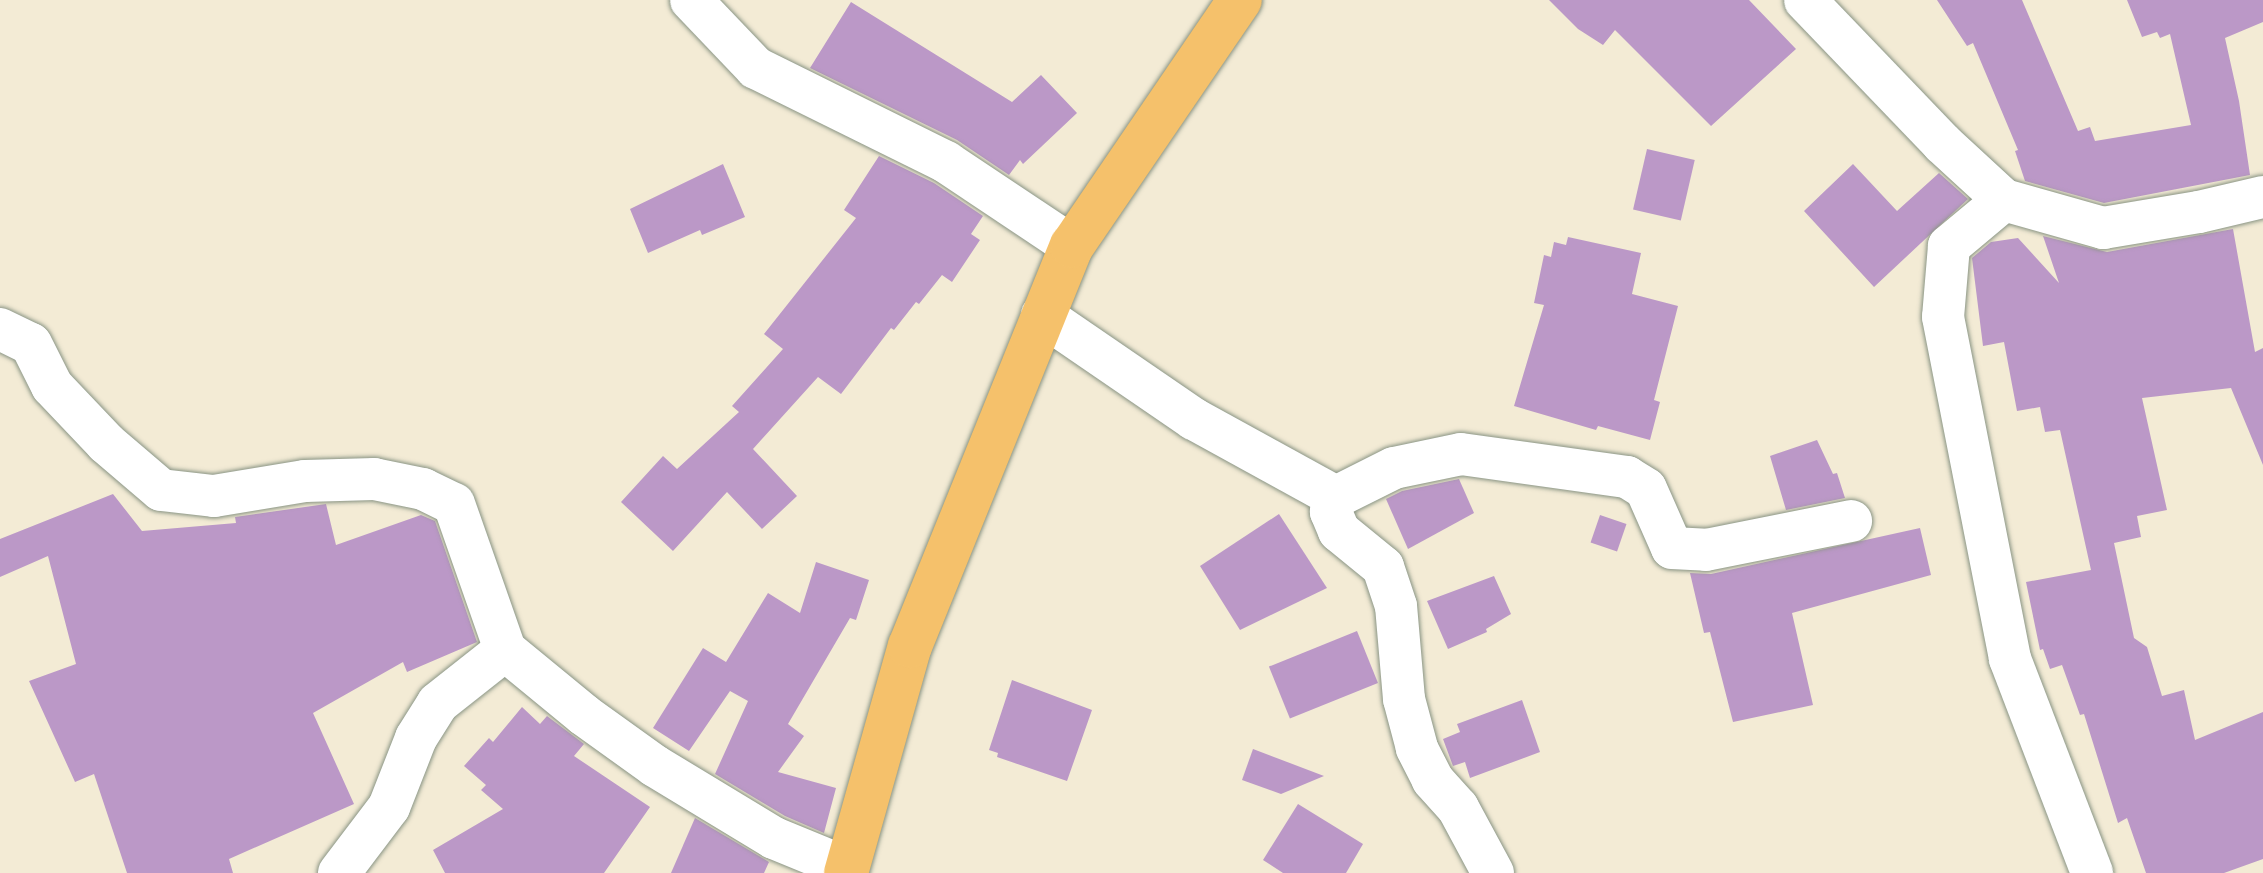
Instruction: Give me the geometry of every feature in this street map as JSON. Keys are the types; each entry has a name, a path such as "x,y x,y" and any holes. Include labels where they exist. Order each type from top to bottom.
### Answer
{"main road":[{"path":"846,871 910,646 1072,246 1240,0"}],"street":[{"path":"691,0 756,68 946,162 1072,246"},
{"path":"1805,0 1942,143 2004,200 2103,228 2199,212 2263,197"},
{"path":"2004,200 1949,246 1943,317 2010,659 2092,873"},
{"path":"1042,315 1194,419 1336,497"},
{"path":"0,329 31,344 52,386 106,443 161,490 214,496 305,481 374,479 423,489 454,504 505,650 584,715 655,766 774,838 846,871"},
{"path":"1493,873 1458,808 1433,780 1417,748 1404,699 1396,606 1383,567 1339,531 1331,512 1336,497 1394,468 1461,454 1627,477 1646,489 1672,548 1706,550 1851,521"},
{"path":"339,873 389,807 416,738 438,703 505,650"}],"building":[{"path":"1549,0 1749,0 1796,49 1711,126 1615,30 1603,45 1578,29"},
{"path":"1937,0 2022,0 2078,131 2090,127 2095,141 2191,125 2170,34 2160,38 2157,32 2142,37 2127,0 2263,0 2263,22 2225,38 2239,101 2250,175 2104,203 2025,181 2015,151 2018,150 1973,43 1967,46"},
{"path":"851,2 1012,102 1041,75 1077,113 1023,164 1020,160 1009,175 957,140 810,68"},
{"path":"1647,149 1695,160 1681,220 1633,209"},
{"path":"879,156 934,183 983,216 971,234 980,240 952,282 942,275 894,330 891,328 841,394 818,377 753,449 797,496 762,529 727,492 673,551 621,502 663,456 677,469 739,412 732,406 783,349 764,334 856,218 844,210"},
{"path":"723,164 745,217 702,235 700,230 648,253 630,209"},
{"path":"1853,164 1897,211 1939,173 1968,199 1874,287 1804,211"},
{"path":"2233,229 2255,352 2263,348 2263,465 2231,388 2142,398 2167,510 2137,516 2141,537 2114,543 2134,638 2147,647 2162,696 2184,690 2195,740 2263,712 2263,859 2224,873 2146,873 2127,818 2118,823 2084,714 2080,715 2062,665 2050,669 2043,649 2040,650 2026,582 2091,570 2060,430 2045,432 2040,407 2017,411 2004,342 1983,346 1972,258 1991,242 2018,238 2059,283 2043,236 2107,252"},
{"path":"1568,237 1641,253 1632,294 1678,306 1654,400 1660,402 1650,440 1598,426 1596,430 1514,406 1544,305 1534,303 1544,255 1551,257 1554,242 1566,245"},
{"path":"1817,440 1833,474 1837,473 1845,498 1786,510 1770,456"},
{"path":"1459,479 1474,513 1408,549 1386,499 1402,491"},
{"path":"113,494 142,531 236,523 235,517 326,504 336,545 421,515 435,521 477,642 407,672 403,662 313,713 354,804 229,859 233,873 127,873 94,774 75,782 29,681 76,664 48,556 0,577 0,539"},
{"path":"1279,514 1327,588 1240,630 1200,566"},
{"path":"1600,515 1626,524 1617,552 1591,542"},
{"path":"1920,528 1931,575 1792,613 1813,705 1733,722 1710,632 1704,633 1690,573 1711,574"},
{"path":"816,562 869,580 856,620 850,618 788,724 804,736 778,772 836,788 824,833 785,816 715,774 748,701 730,691 689,751 653,728 703,648 726,662 768,593 800,613"},
{"path":"1494,576 1511,614 1486,629 1487,632 1448,649 1427,601"},
{"path":"1357,631 1378,683 1290,719 1269,667"},
{"path":"1012,680 1092,710 1067,781 997,757 998,753 989,750"},
{"path":"1522,700 1540,752 1470,778 1465,762 1453,766 1443,739 1460,732 1457,724"},
{"path":"522,707 540,724 547,716 584,744 574,756 650,807 604,873 445,873 433,850 503,809 481,790 486,785 464,766 489,738 493,742"},
{"path":"1253,749 1324,776 1281,794 1242,780"},
{"path":"1298,804 1363,844 1346,873 1283,873 1263,860"},
{"path":"695,818 769,862 764,873 671,873"}]}
